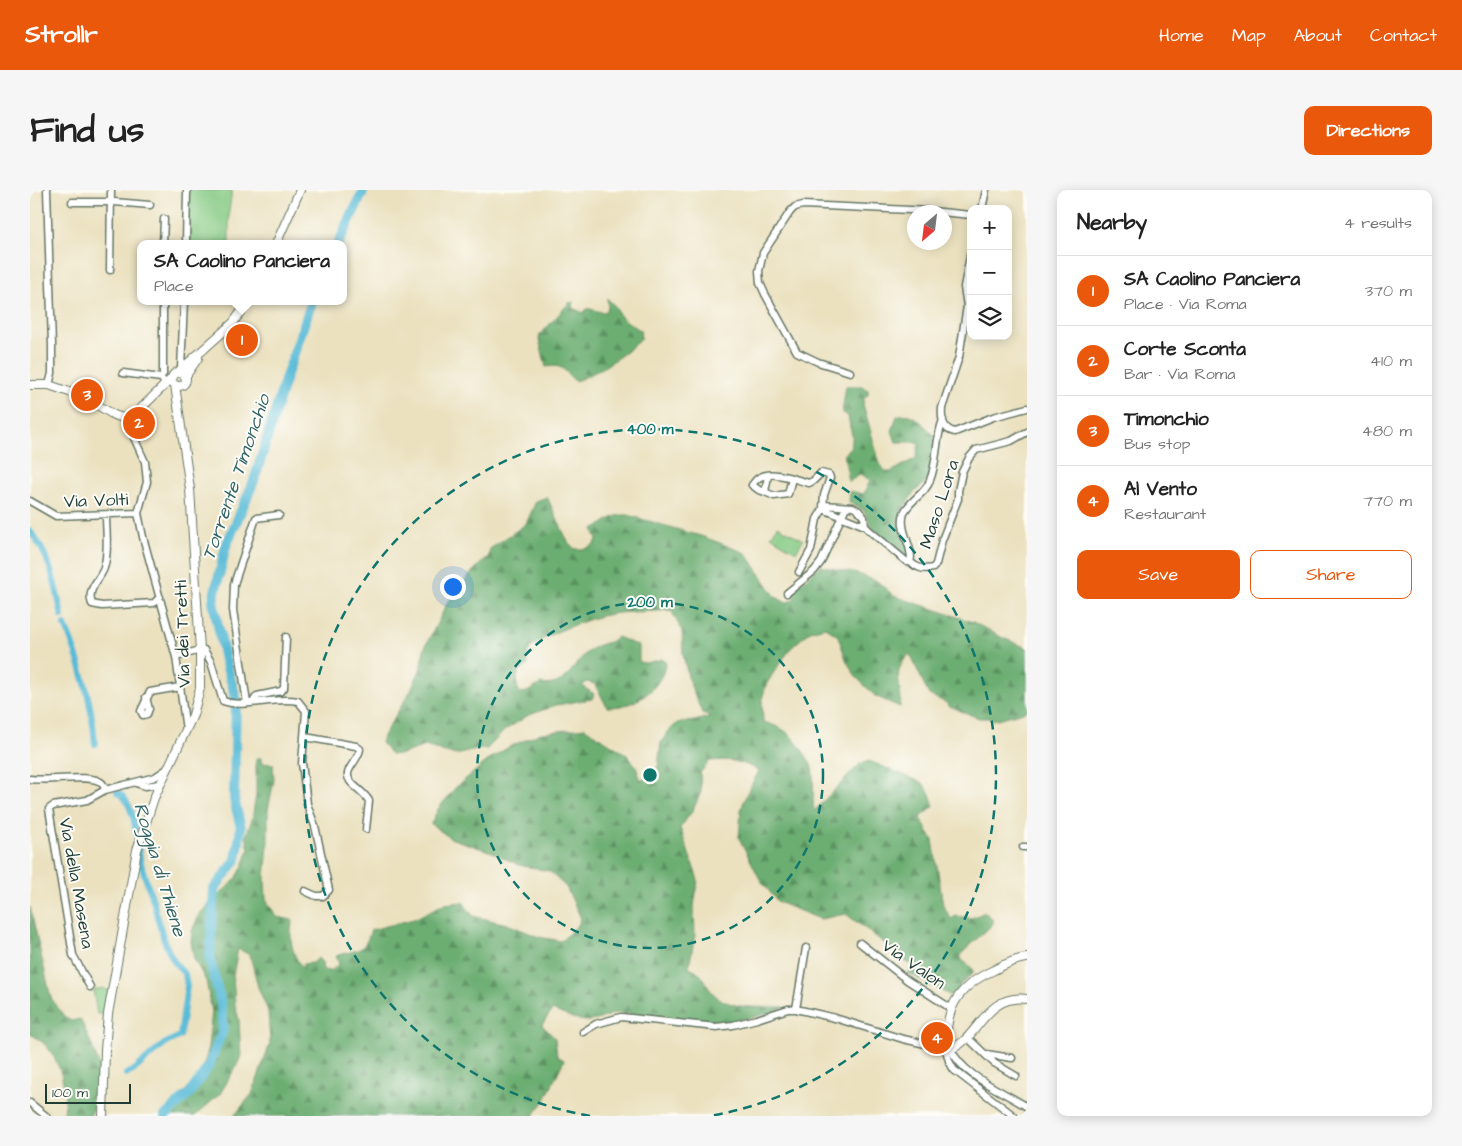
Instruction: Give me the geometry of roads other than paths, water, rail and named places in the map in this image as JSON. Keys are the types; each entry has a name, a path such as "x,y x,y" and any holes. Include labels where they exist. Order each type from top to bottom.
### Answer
{"street":[{"path":"48,190 52,345 52,372 49,385"},
{"path":"110,270 111,190"},
{"path":"186,240 187,190"},
{"path":"278,240 300,190"},
{"path":"983,205 986,190"},
{"path":"72,202 150,205"},
{"path":"850,372 818,362 797,352 760,283 759,271 763,253 790,212 795,207 803,205 967,215"},
{"path":"163,240 164,219"},
{"path":"967,272 964,287 967,306 965,322 959,357 942,408 942,420 950,431 955,432 1027,408"},
{"path":"162,305 163,374"},
{"path":"178,378 182,350 184,305"},
{"path":"129,420 162,388 178,378 195,362 233,323 246,305"},
{"path":"178,378 189,362 209,346"},
{"path":"182,350 189,362"},
{"path":"124,373 161,378 164,380 162,388"},
{"path":"150,376 152,374 163,374 178,378"},
{"name":"Via dei Tretti","path":"103,1116 108,1014 139,841 154,798 196,707 200,688 200,650 190,490 178,408 178,378"},
{"path":"30,385 49,385 90,399 114,415 129,420"},
{"path":"129,420 131,431 145,462 147,482 138,513 142,537 176,656 186,730"},
{"path":"823,507 841,518 850,519 865,526 904,560 910,562 912,560 903,529 903,514 930,483 935,462 938,431 942,420"},
{"name":"Maso Lora","path":"910,562 918,568 927,569 933,568 936,564 942,540 958,499 962,472 969,458 976,450 1011,441 1027,432"},
{"path":"792,478 787,495 774,496 752,485 760,477 778,474 792,478 809,483 813,482 821,473 829,475 830,478 824,495 823,507 817,519 811,550 798,572"},
{"path":"765,492 768,476"},
{"name":"Via Volti","path":"30,501 54,516 138,513"},
{"path":"823,507 853,507 864,516 865,526"},
{"path":"787,593 817,568 826,553 846,507"},
{"path":"106,515 105,566 93,584 90,600 92,604 102,606 154,603 160,597"},
{"path":"248,703 234,610 234,584 256,518 279,515"},
{"path":"248,703 257,696 281,691 284,688 286,636"},
{"path":"176,656 204,650 211,662 223,701 233,704 288,699 298,701 306,711 302,763 307,804 315,826 329,890 320,897 305,891"},
{"path":"146,697 152,691 180,687"},
{"path":"305,737 356,746 360,749 357,760 348,769 347,774 349,780 369,800 366,829"},
{"path":"154,798 143,783 168,768"},
{"path":"30,779 76,778 99,781 103,784 105,790"},
{"name":"Via della Masena","path":"90,987 73,955 49,811 51,806 87,800 105,790 132,783 143,783 152,780 160,784"},
{"name":"Via Valon","path":"860,943 902,976 952,1009"},
{"path":"796,1009 806,948"},
{"path":"1014,1116 954,1070 949,1061 946,1031 952,1009 959,994 969,983 1013,961 1027,958"},
{"path":"948,1050 957,1047 991,1010 1011,999 1027,999"},
{"path":"584,1035 593,1025 621,1017 716,1027 733,1025 788,1009 796,1009 948,1050 963,1066 976,1076 1027,1107"},
{"path":"967,1037 994,1063 1016,1076"},
{"path":"985,1054 1012,1058"},
{"path":"30,1103 46,1116"}],"waterway":[{"name":"Torrente Timonchio","path":"340,240 364,190"},
{"name":"Torrente Timonchio","path":"165,1116 190,1093 208,1067 223,1030 221,1003 210,960 214,889 236,860 241,828 234,799 236,698 225,660 213,601 226,546 254,481 311,305"},
{"name":"Roggia di Thiene","path":"30,531 48,561 62,616"},
{"name":"Roggia di Thiene","path":"65,625 85,683 95,744"},
{"name":"Roggia di Thiene","path":"117,792 128,804 132,814 141,863 161,930 168,950 178,967 185,974 187,986 180,1036 164,1044 133,1071 126,1074"}],"place":[{"name":"SA Caolino Panciera","path":"242,340"},
{"name":"Timonchio","path":"87,395"},
{"name":"Corte Sconta","path":"139,423"},
{"name":"Al Vento","path":"937,1038"}]}
